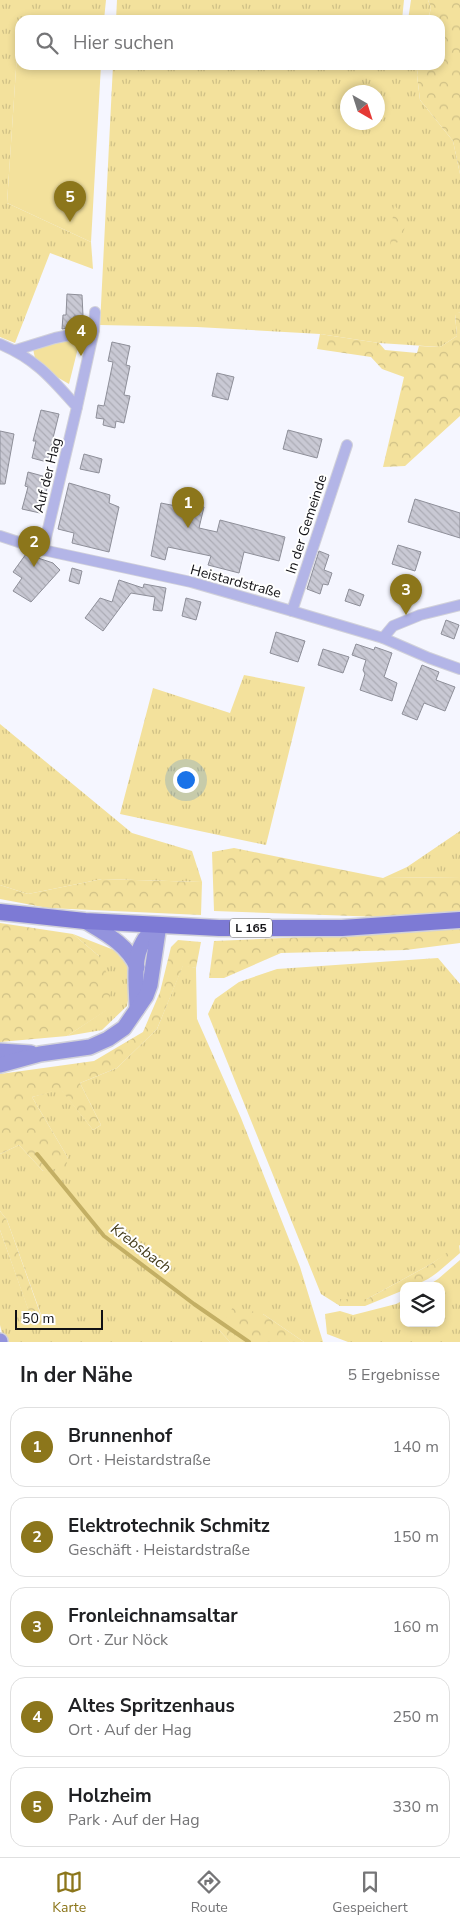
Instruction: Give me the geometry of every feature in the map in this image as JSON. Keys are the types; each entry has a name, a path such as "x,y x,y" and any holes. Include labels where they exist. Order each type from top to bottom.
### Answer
{"main road":[{"name":"L 165","path":"0,912 85,921 219,928 342,928 460,920"},
{"name":"L 165","path":"85,921 107,934 122,946 134,959 137,967"},
{"path":"137,1008 137,967 141,944 159,925"},
{"path":"0,1065 40,1054 81,1049 99,1044 124,1028 146,996 150,985 159,925"},
{"path":"0,1051 40,1054"}],"street":[{"name":"Auf der Hag","path":"43,550 94,330 95,312"},
{"path":"16,350 55,338 94,330"},
{"path":"0,344 16,350 35,362 77,407"},
{"name":"In der Gemeinde","path":"292,611 347,445"},
{"name":"Heistardstraße","path":"0,536 43,550 191,582 383,638 430,658 460,668"},
{"path":"383,638 392,626 420,615 460,605"}],"green space":[{"path":"0,0 106,0 104,15 15,15 16,70 7,203 91,242 93,269 50,253 15,343 0,337"},
{"path":"117,0 404,0 402,15 116,15"},
{"path":"411,0 428,0 431,8 429,15 409,15"},
{"path":"428,0 460,0 460,174 453,141 420,100 418,70 445,70 445,15 429,15 431,8"},
{"path":"16,70 101,70 91,242 7,203"},
{"path":"113,70 418,70 420,100 453,141 460,174 460,312 455,315 457,336 440,347 379,343 320,334 197,327 100,325"},
{"path":"394,204 406,223 401,240 390,247"},
{"path":"460,312 460,416 405,466 383,467 404,377 382,369 371,357 317,349 320,334 379,343 385,350 417,353 419,346 440,347 457,336 455,314"},
{"path":"81,336 69,384 50,373 35,358 33,349 44,344"},
{"path":"244,675 305,687 266,845 120,814 153,688 230,713"},
{"path":"0,724 132,833 192,851 202,882 102,879 28,894 0,885"},
{"path":"460,831 460,877 383,878 407,867"},
{"path":"234,848 383,878 460,877 460,913 410,918 214,911 212,852"},
{"path":"102,879 202,882 201,915 48,908 0,899 0,885 28,894"},
{"path":"0,923 73,934 99,956 112,985 107,1010 67,1036 0,1042"},
{"path":"460,928 460,943 406,950 281,953 224,978 209,978 214,941 418,932"},
{"path":"73,934 114,950 133,971 127,1006 102,1030 67,1036 106,1010 99,956"},
{"path":"178,940 201,942 196,968 183,966 157,1029 117,1068 80,1083 101,1125 93,1130 61,1090 32,1097 68,1158 66,1167 43,1171 19,1145 0,1154 0,1074 94,1061 143,1032 160,992 171,947"},
{"path":"438,958 460,984 460,1245 431,1264 367,1299 341,1299 340,1306 321,1294 208,1014 215,999 239,982 277,969"},
{"path":"183,965 196,968 197,1019 241,1118 300,1267 323,1342 304,1342 263,1314 219,1330 230,1342 4,1342 0,1325 0,1230 35,1328 44,1323 7,1220 0,1211 0,1154 19,1145 43,1171 68,1158 32,1097 61,1089 93,1130 101,1125 80,1083 117,1068 157,1029"},
{"path":"0,1211 7,1220 44,1324 35,1329 0,1230"},
{"path":"459,1244 460,1253 441,1270 422,1282 400,1282 400,1292 365,1306 340,1306 340,1299 367,1299 431,1264"},
{"path":"460,1260 460,1342 348,1342 327,1334 325,1314 340,1311 353,1315 400,1302 400,1327 445,1327 445,1282 433,1282"},
{"path":"233,1307 263,1314 304,1342 230,1342 219,1330"}],"building":[{"path":"67,294 82,295 83,316 74,316 73,327 62,329 63,315 66,315"},
{"path":"112,342 130,346 126,365 130,366 124,395 130,396 124,423 116,421 115,428 103,425 104,419 96,418 98,405 104,406 113,362 108,361"},
{"path":"217,373 234,377 228,400 212,396"},
{"path":"41,410 59,414 47,462 32,458 36,441 33,441"},
{"path":"288,430 322,439 317,458 283,449"},
{"path":"0,431 14,434 5,484 0,484"},
{"path":"84,454 102,459 99,473 80,469"},
{"path":"28,472 50,478 40,513 22,509 28,487 25,486"},
{"path":"69,483 110,495 109,503 119,507 109,552 72,543 74,533 58,529"},
{"path":"415,499 460,513 460,538 408,522"},
{"path":"161,503 186,508 187,503 204,507 199,528 217,532 220,520 285,537 279,561 244,552 239,573 208,565 211,556 168,547 165,560 151,556"},
{"path":"398,545 421,552 415,571 392,564"},
{"path":"319,551 329,555 324,570 332,573 328,585 323,584 320,594 307,589"},
{"path":"26,554 53,563 60,570 31,602 13,591 22,578 13,572"},
{"path":"72,568 82,571 79,584 69,581"},
{"path":"119,580 143,588 144,584 166,588 162,611 153,610 155,597 131,593 103,631 85,618 100,598 112,602"},
{"path":"349,589 364,595 360,606 345,601"},
{"path":"186,598 201,602 196,620 182,616"},
{"path":"446,620 459,625 454,639 441,634"},
{"path":"276,632 305,641 298,662 270,653"},
{"path":"356,644 374,650 375,647 392,653 384,677 397,683 392,701 360,690 365,674 363,670 366,660 352,655"},
{"path":"323,649 349,657 343,673 318,665"},
{"path":"422,665 439,672 436,680 455,687 445,711 424,703 417,720 402,714"}],"waterway":[{"name":"Krebsbach","path":"37,1154 104,1236 194,1304 249,1342"}],"place":[{"name":"Holzheim","path":"70,222"},
{"name":"Altes Spritzenhaus","path":"81,356"},
{"name":"Brunnenhof","path":"188,528"},
{"name":"Elektrotechnik Schmitz","path":"34,567"},
{"name":"Fronleichnamsaltar","path":"406,615"}]}
